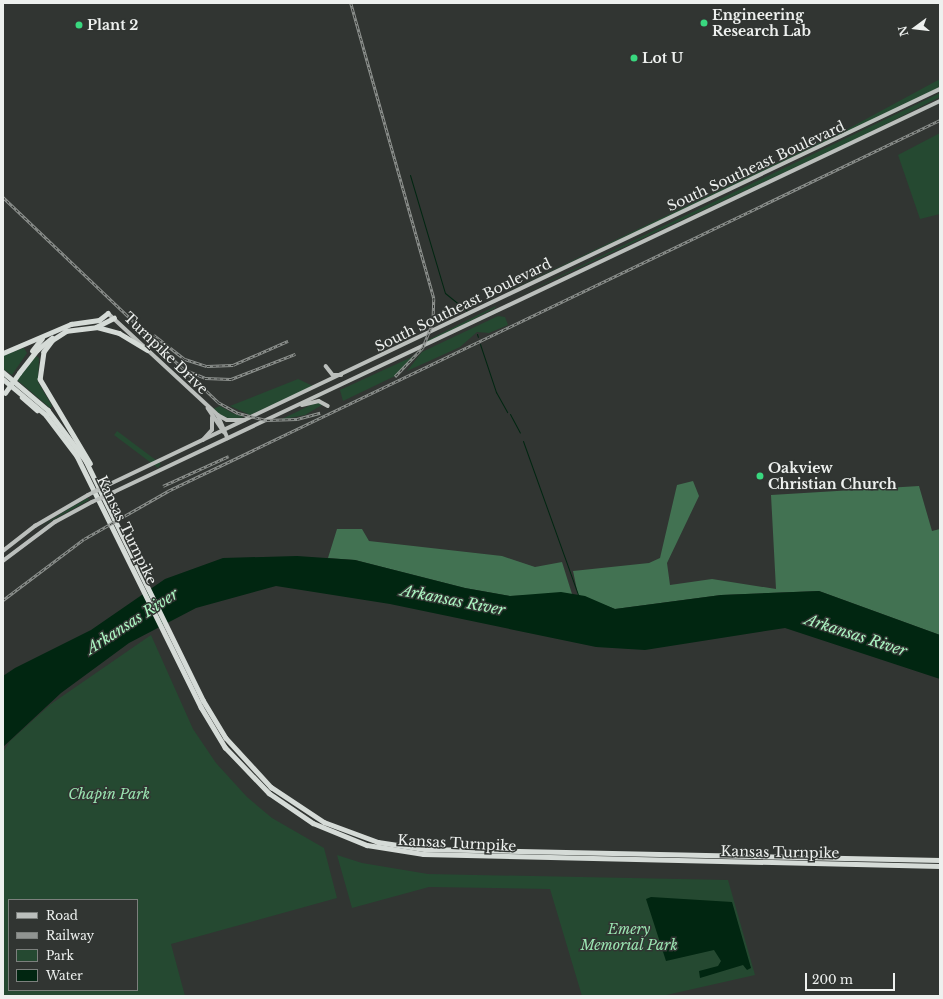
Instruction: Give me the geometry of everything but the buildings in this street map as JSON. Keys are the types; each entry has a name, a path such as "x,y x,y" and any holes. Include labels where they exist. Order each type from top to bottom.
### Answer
{"highway":[{"path":"3,353 42,338 71,324 99,320 108,313"},
{"path":"18,373 37,350 67,331 96,327 114,318"},
{"path":"96,327 119,333 147,350"},
{"path":"67,331 53,340 44,352 40,379 86,454 98,481"},
{"path":"4,393 42,338"},
{"name":"Kansas Turnpike","path":"3,372 34,396 63,426 98,481 203,700 234,749 266,783 311,816 336,827 378,842 433,850 940,860"},
{"name":"Kansas Turnpike","path":"3,379 31,400 65,439 91,481 207,719 236,761 277,800 313,823 336,835 381,849 430,855 940,866"},
{"path":"3,383 65,439"}],"main road":[{"name":"South Southeast Boulevard","path":"3,551 35,526 110,484 349,372 940,89"},
{"name":"South Southeast Boulevard","path":"3,561 45,529 92,502 940,101"},
{"name":"Turnpike Drive","path":"108,313 208,408 218,415 228,438"},
{"path":"326,366 333,375 349,372"},
{"path":"297,406 319,400 328,406"},
{"name":"Turnpike Drive","path":"208,408 211,415 224,431"},
{"path":"201,442 212,430 211,415"},
{"path":"218,415 233,421 249,419"}],"green space":[{"path":"940,79 940,87 881,117 504,293 844,131"},
{"path":"940,93 940,97 858,138 510,300"},
{"path":"940,133 940,214 920,219 898,155"},
{"path":"496,306 495,308 426,344 428,340"},
{"path":"498,316 505,317 508,325 489,333 477,332 460,347 407,371 422,352"},
{"path":"24,348 27,353 12,375 3,369 3,355"},
{"path":"35,355 39,358 38,382 52,406 50,408 16,379"},
{"path":"414,356 395,376 343,401 340,390"},
{"path":"298,379 313,386 250,415 230,406"},
{"path":"317,402 322,405 305,415 280,420"},
{"path":"220,406 232,413 244,417 230,419 221,415 213,409"},
{"path":"117,431 161,464 158,468 114,435"},
{"path":"88,498 89,500 40,527 67,510"},
{"name":"Chapin Park","path":"151,635 193,729 216,763 247,797 272,818 324,848 337,898 171,944 185,996 3,996 3,752 10,741 51,704"},
{"name":"Emery Memorial Park","path":"337,855 362,863 428,874 728,880 755,975 662,996 582,996 550,889 429,887 352,908"}],"shaded area":[{"path":"693,481 699,496 667,563 670,585 712,579 776,589 771,495 919,486 932,531 940,529 940,635 819,591 721,595 615,609 578,595 573,571 649,563 660,558 677,485"},
{"path":"337,529 362,529 369,541 502,556 535,567 562,562 572,594 510,596 465,588 355,560 328,558"}],"water":[{"name":"Arkansas River","path":"297,556 355,560 465,588 510,596 561,592 585,596 615,609 721,595 819,591 940,635 940,679 785,628 645,650 596,647 390,604 276,586 196,608 129,643 61,693 3,747 3,676 15,668 91,630 165,579 223,558"},
{"path":"651,897 732,902 751,968 747,970 743,965 700,978 699,971 718,966 721,961 714,950 666,961 646,899"}],"waterway":[{"path":"410,175 445,293 467,311"},
{"path":"480,344 496,392 507,412"},
{"path":"510,414 520,433"},
{"path":"523,441 578,595"}],"railway":[{"path":"351,3 434,299 433,323 423,348 395,377"},
{"path":"3,600 84,539 168,491 940,120"},
{"path":"3,197 218,402 238,413 267,420 297,419 320,413"},
{"path":"154,335 185,359 207,366 233,365 288,341"},
{"path":"188,371 205,378 231,379 295,354"},
{"path":"163,486 229,456"}],"place":[{"name":"Engineering Research Lab","path":"704,23"},
{"name":"Plant 2","path":"79,25"},
{"name":"Lot U","path":"634,58"},
{"name":"Oakview Christian Church","path":"760,476"}]}
